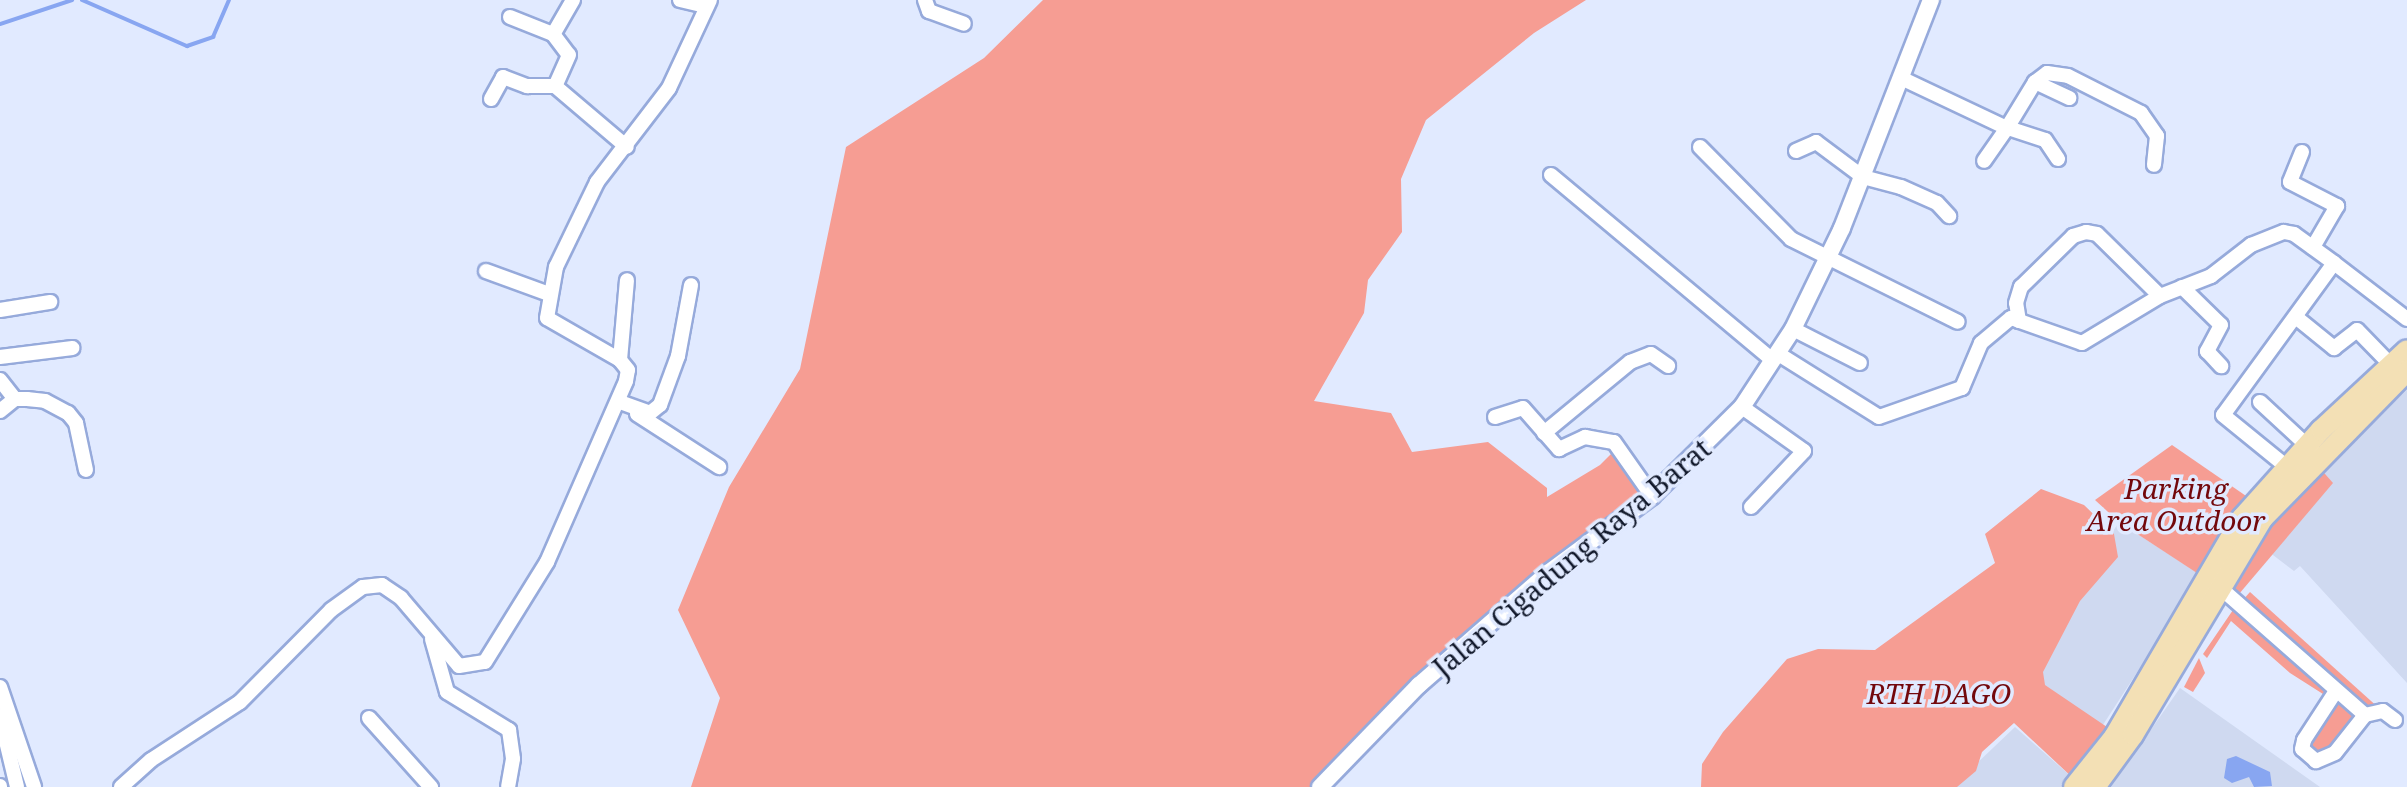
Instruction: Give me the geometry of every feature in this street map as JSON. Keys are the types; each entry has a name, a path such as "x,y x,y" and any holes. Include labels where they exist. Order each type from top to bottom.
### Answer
{"main road":[{"path":"2074,787 2114,737 2214,583 2312,451 2399,368 2407,350"},
{"path":"2095,787 2133,735 2214,583 2242,518 2287,467 2312,451"}],"street":[{"path":"553,34 573,0"},
{"path":"121,787 151,760 240,702 331,610 363,587 388,588 420,618 432,638 459,666 485,662 547,562 588,461 618,406 628,370 620,360 547,318 549,294 556,267 597,182 627,147 669,88 708,3 680,0"},
{"path":"925,0 929,11 964,24"},
{"name":"Jalan Cigadung Raya Barat","path":"1320,787 1435,671 1548,573 1652,496 1742,407 1793,329 1827,259 1863,177 1931,0"},
{"path":"510,17 553,34 569,55 555,86"},
{"path":"1984,161 2035,82 2047,73 2068,76 2141,113 2157,136 2154,165"},
{"path":"491,99 503,77 527,86 555,86 627,147"},
{"path":"1901,78 2007,128 2045,140 2058,159"},
{"path":"2035,82 2069,98"},
{"path":"1796,151 1816,142 1863,177 1937,203 1949,216"},
{"path":"1700,147 1791,239 1958,322"},
{"path":"2302,152 2290,182 2337,206 2313,247"},
{"path":"1551,175 1775,356 1879,417 1962,388 1981,343 2001,324 2013,318 2082,343 2160,296 2211,276 2273,235 2294,234 2407,319"},
{"path":"2019,321 2016,303 2021,287 2073,236 2086,232 2097,234 2160,296"},
{"path":"2287,467 2223,415 2297,318 2334,263"},
{"path":"486,271 549,294"},
{"path":"620,360 627,280"},
{"path":"618,406 650,413 660,405 678,356 691,285"},
{"path":"2182,287 2221,325 2207,351 2221,366"},
{"path":"0,310 50,302"},
{"path":"2297,318 2334,348 2357,330 2399,368"},
{"path":"1793,329 1860,363"},
{"path":"0,357 72,348"},
{"path":"1544,433 1630,362 1651,354 1668,366"},
{"path":"0,380 15,399"},
{"path":"0,411 15,399 45,401 68,413 76,423 86,470"},
{"path":"2260,402 2312,451"},
{"path":"618,406 639,415 719,467"},
{"path":"1495,417 1519,406 1563,450 1585,437 1614,442 1652,496"},
{"path":"1742,407 1804,451 1751,507"},
{"path":"2214,583 2365,715"},
{"path":"432,638 447,692 509,730 513,759 508,787"},
{"path":"0,687 34,787"},
{"path":"2336,691 2306,736 2302,749 2308,758 2328,760 2365,715 2383,711 2395,720"},
{"path":"0,716 17,787"},
{"path":"369,718 431,787"}],"shaded area":[{"path":"2407,390 2407,683 2300,566 2294,571 2256,542 2331,460"},
{"path":"2119,522 2200,575 2099,732 2017,679"},
{"path":"2180,688 2320,787 2111,787"},
{"path":"2015,727 2074,779 2067,787 1952,787"}],"green space":[{"path":"1043,0 1586,0 1534,33 1426,120 1401,179 1402,232 1368,280 1364,313 1314,401 1391,413 1412,452 1488,442 1547,488 1547,497 1600,465 1618,447 1652,496 1548,575 1317,787 691,787 720,698 678,610 729,487 800,369 846,147 984,58"},
{"name":"Parking Area Outdoor","path":"2172,445 2249,498 2200,575 2119,522 2095,500"},
{"path":"2318,466 2333,483 2239,594 2226,584 2261,527"},
{"name":"RTH DAGO","path":"2041,489 2084,505 2114,534 2118,557 2080,601 2043,672 2045,685 2107,727 2074,779 2014,723 1982,752 1976,771 1957,787 1701,787 1702,764 1723,732 1787,659 1818,649 1875,650 1995,563 1985,534"},
{"path":"2250,592 2376,706 2368,715 2241,602"},
{"path":"2235,607 2331,692 2324,701 2323,694 2290,673 2231,621 2207,658 2203,654"},
{"path":"2199,658 2205,673 2193,692 2184,687"},
{"path":"2336,696 2359,715 2326,757 2307,750 2309,736"}],"water":[{"path":"2236,756 2270,772 2272,786 2254,787 2249,777 2232,783 2224,778 2227,759"}],"waterway":[{"path":"0,24 72,0"},
{"path":"82,0 187,46 213,37 229,0"}]}
